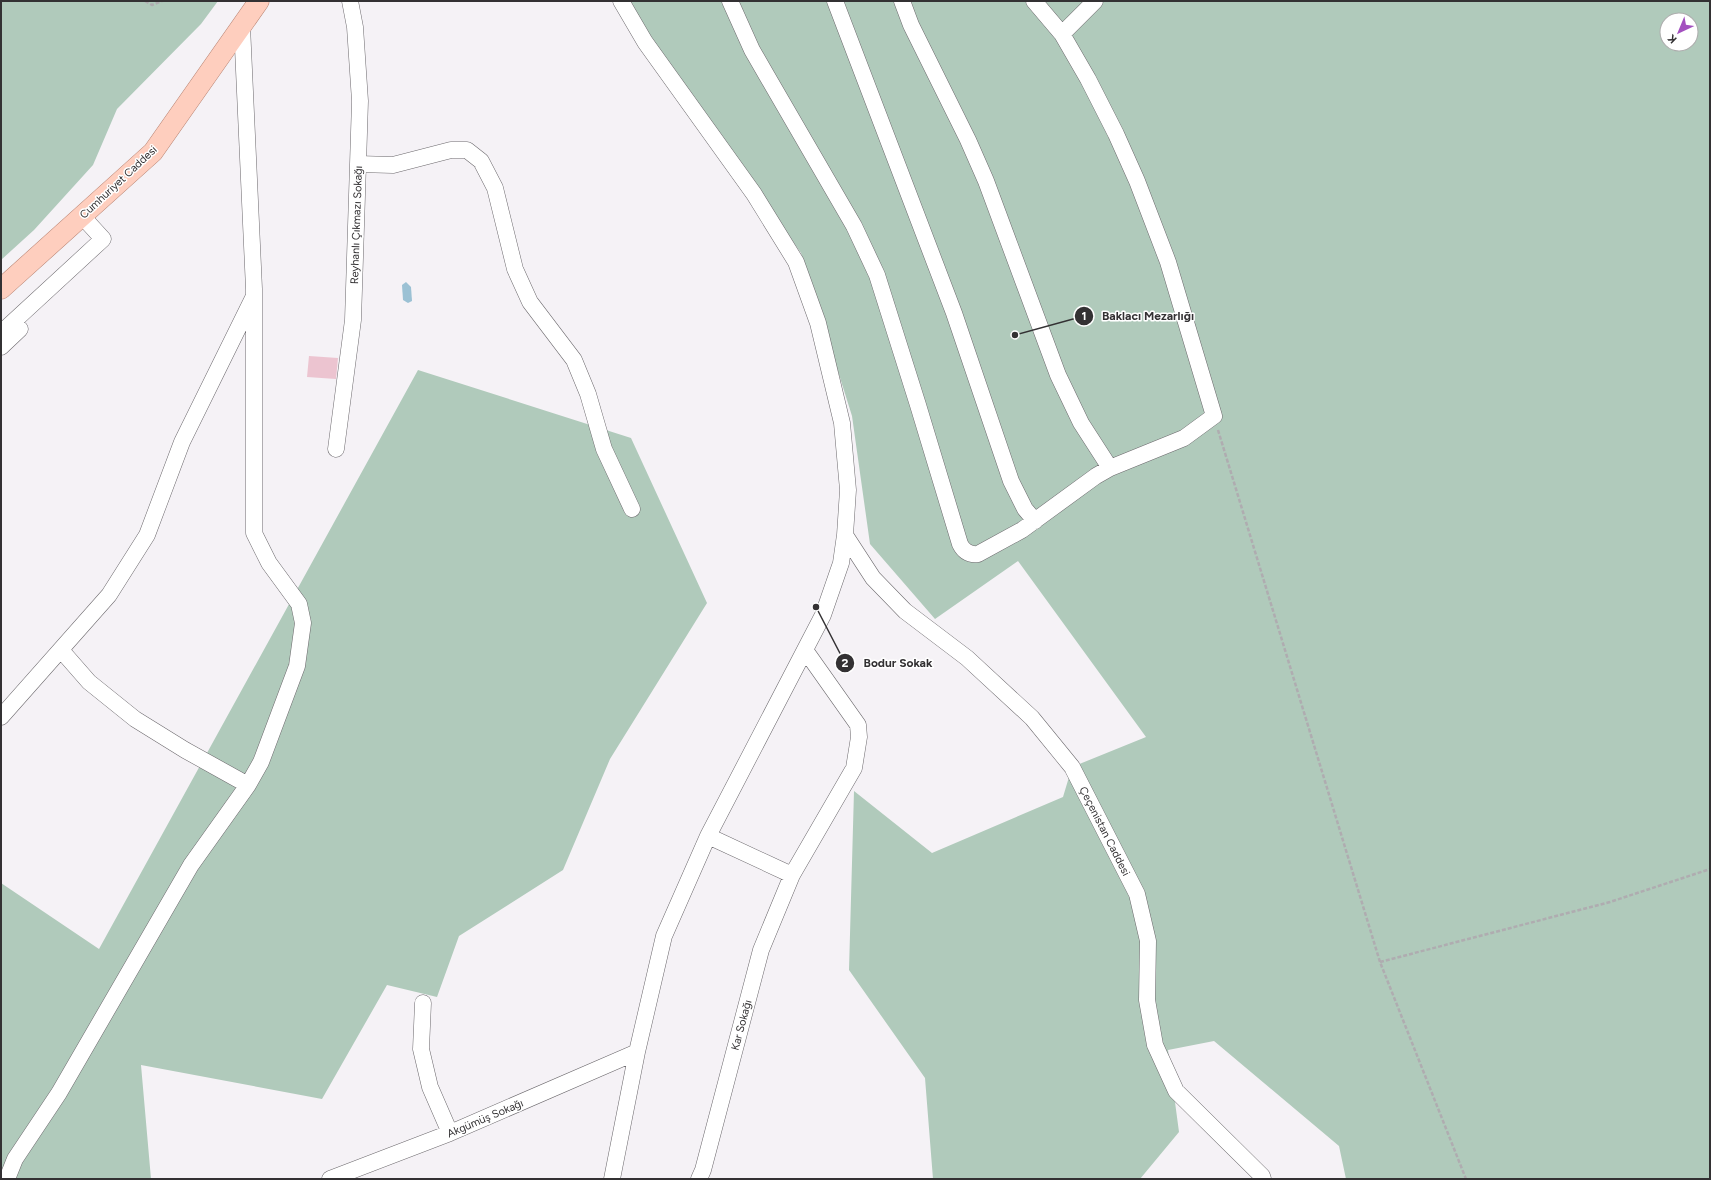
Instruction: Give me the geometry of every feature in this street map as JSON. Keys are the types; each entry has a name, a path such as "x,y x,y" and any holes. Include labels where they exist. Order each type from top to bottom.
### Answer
{"main road":[{"name":"Cumhuriyet Caddesi","path":"1,289 153,152 259,1"}],"street":[{"name":"Reyhanlı Çıkmazı Sokağı","path":"336,449 353,320 360,101 355,27 350,1"},
{"path":"612,1179 637,1052 664,936 708,836 826,607 841,563 846,535 848,490 842,423 818,323 796,262 754,194 645,42 621,1"},
{"path":"730,1 752,50 854,226 876,275 918,405 960,544 970,554 978,554 1022,530 1096,476 1110,468 1184,438 1214,416 1180,298 1151,216 1116,134 1088,78 1062,34 1034,1"},
{"path":"835,1 954,313 1011,481 1025,509 1035,521"},
{"path":"902,1 911,25 965,134 986,181 1061,381 1082,423 1110,468"},
{"path":"1062,34 1095,1"},
{"path":"7,1179 15,1159 59,1093 191,865 248,785 261,762 297,666 303,623 300,604 269,563 254,533 254,295 242,26"},
{"path":"358,164 393,165 451,150 467,150 481,161 495,188 515,269 530,302 574,360 588,394 604,449 632,509"},
{"path":"1,347 42,302 103,240 82,216"},
{"path":"1,333 42,302 105,250"},
{"path":"1,717 109,594 147,535 182,442 254,295"},
{"name":"Çeçenistan Caddesi","path":"846,535 873,578 905,611 967,658 1026,713 1072,768 1137,894 1148,941 1147,1000 1155,1045 1176,1091 1263,1179"},
{"path":"61,650 89,682 135,719 185,750 248,785"},
{"name":"Kar Sokağı","path":"699,1179 703,1170 761,950 792,875 854,768 859,737 858,725 805,650"},
{"path":"708,836 792,875"},
{"path":"423,1003 422,1049 430,1087 450,1133"},
{"name":"Akgümüş Sokağı","path":"330,1179 450,1133 637,1052"}],"path":[{"path":"145,1 152,5 162,1"},
{"path":"1214,416 1380,962 1466,1179"},
{"path":"1380,962 1610,902 1710,868"}],"green space":[{"path":"1,1 218,1 201,24 117,109 93,165 34,230 1,260"},
{"path":"630,1 1710,1 1710,1179 1346,1179 1339,1146 1214,1041 1168,1050 1179,1132 1140,1179 933,1179 925,1078 849,970 854,791 932,853 1063,797 1072,767 1146,737 1018,561 935,619 870,544 852,416 801,253 646,35"},
{"path":"418,370 631,438 707,603 610,759 563,870 459,936 437,997 387,985 322,1099 141,1065 151,1179 1,1179 1,883 99,949"}],"water":[{"path":"406,282 411,287 412,301 408,303 403,300 402,285"}],"building":[{"path":"309,356 338,358 336,379 307,377"}],"place":[{"name":"Baklacı Mezarlığı","path":"1015,335"},
{"name":"Bodur Sokak","path":"816,607"}]}
